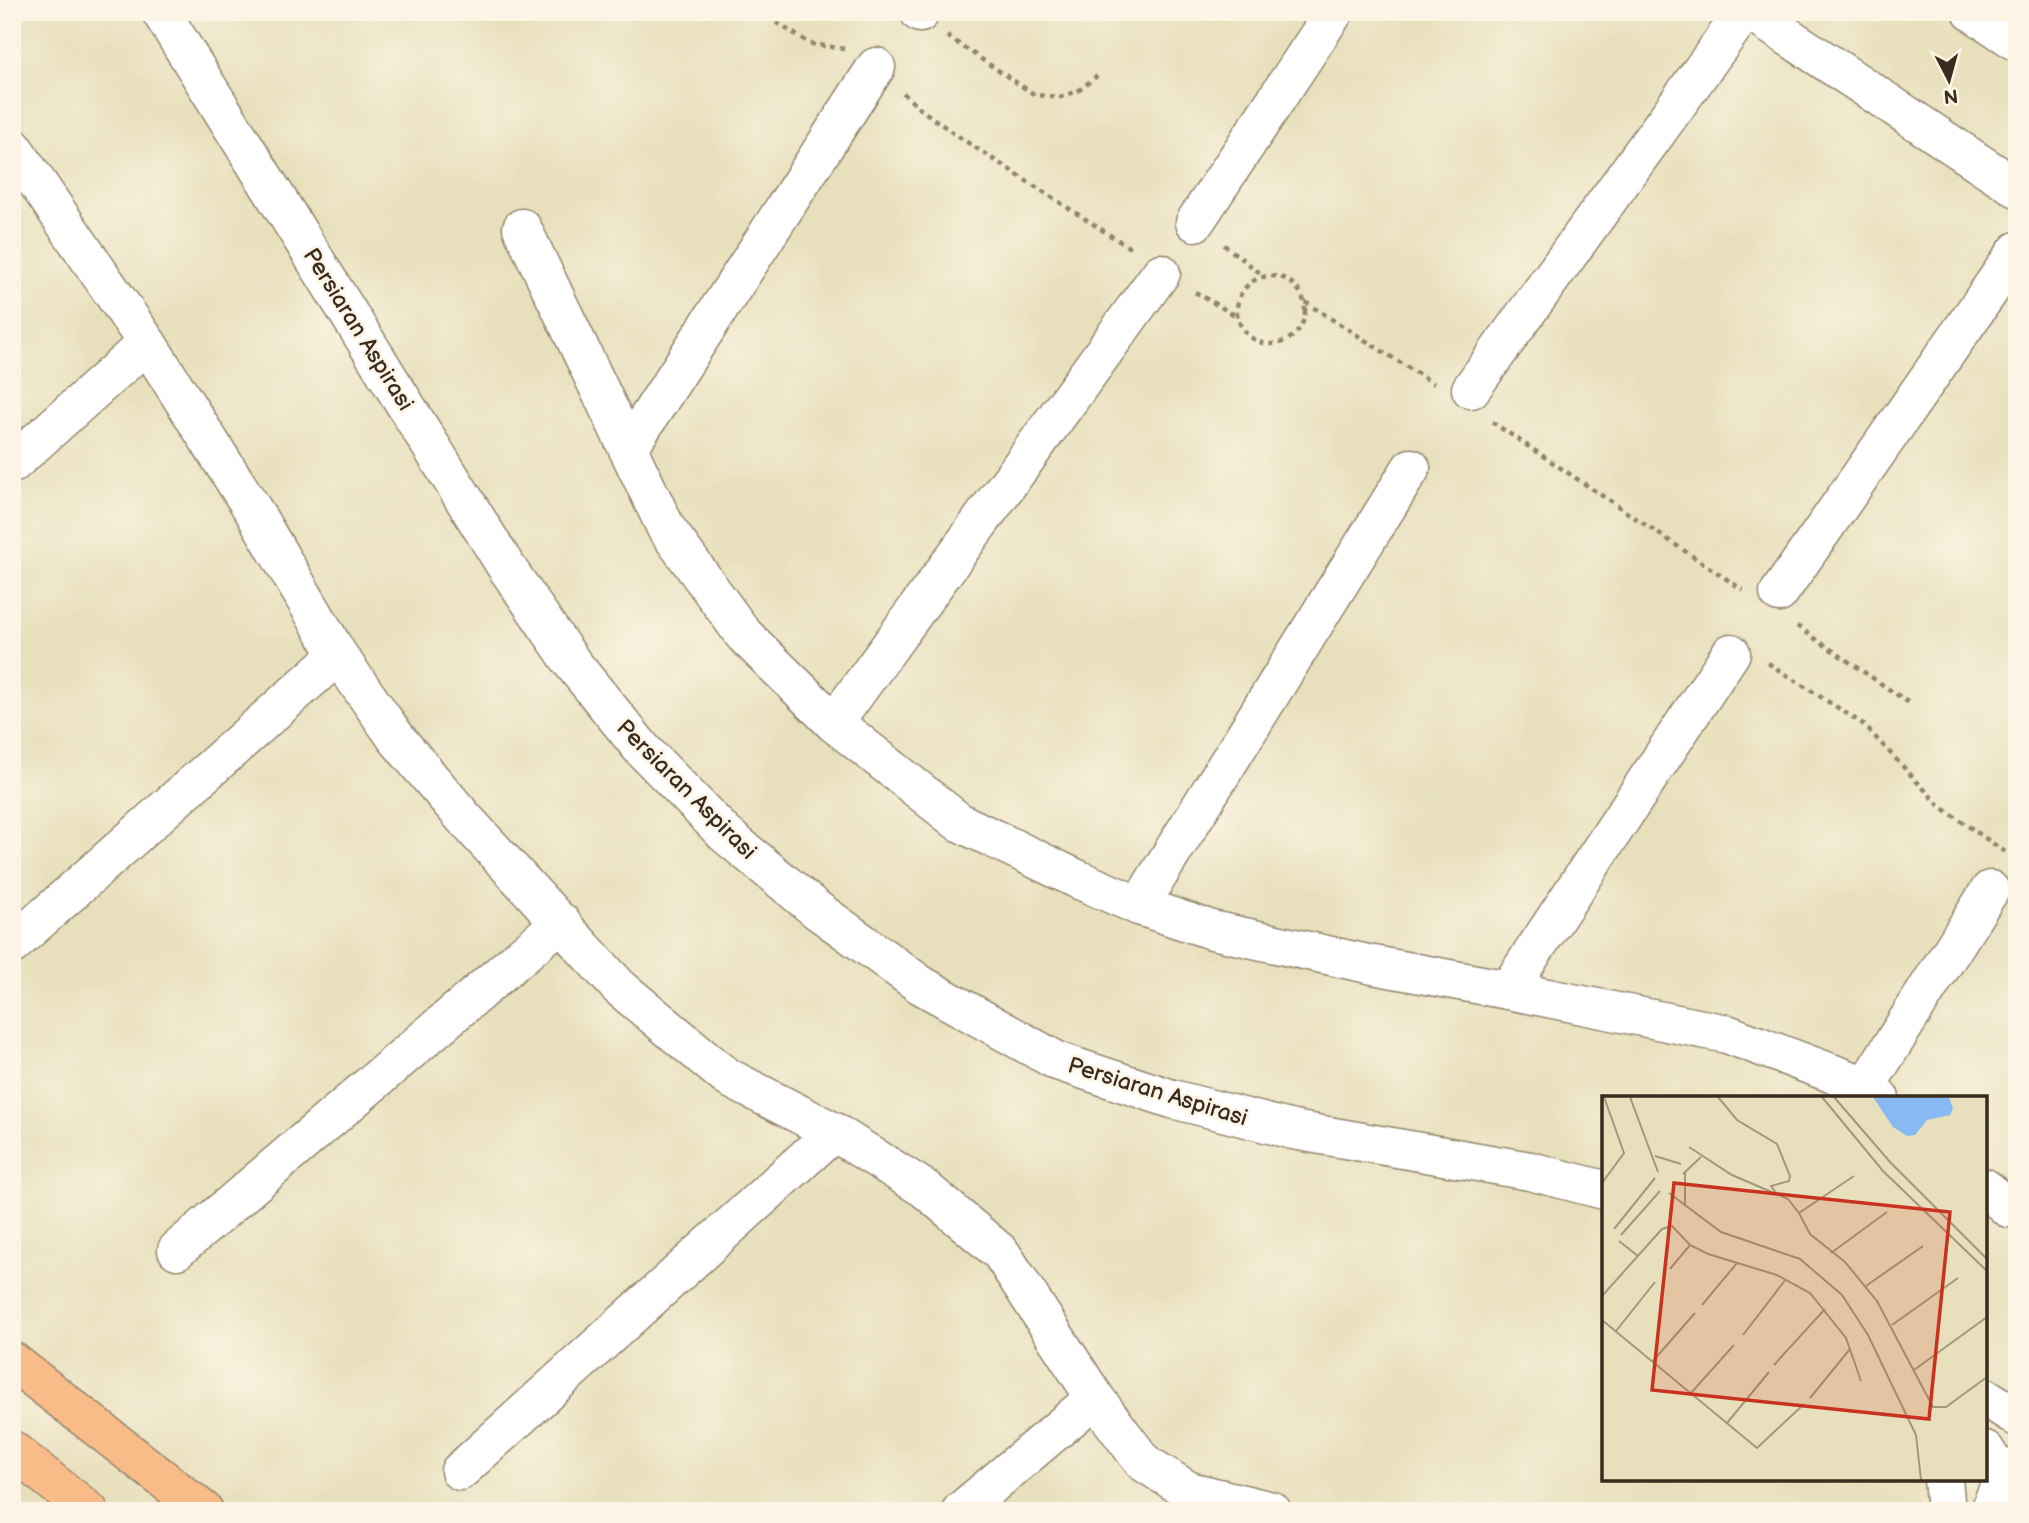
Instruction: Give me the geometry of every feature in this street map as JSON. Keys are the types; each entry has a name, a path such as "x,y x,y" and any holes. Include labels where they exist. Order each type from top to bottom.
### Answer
{"main road":[{"path":"12,1361 204,1511"},
{"path":"12,1450 89,1511"}],"street":[{"name":"Persiaran Aspirasi","path":"161,12 505,565 573,664 642,749 725,834 807,901 922,985 1057,1061 1172,1099 1293,1130 1530,1171 1602,1189"},
{"path":"1195,222 1334,12"},
{"path":"1466,398 1744,12"},
{"path":"1751,12 2017,188"},
{"path":"1972,12 2017,42"},
{"path":"628,449 876,67"},
{"path":"12,146 147,343 253,510 338,655 405,749 464,818 620,987 727,1077 834,1132 925,1189 1000,1253 1095,1398 1143,1462 1189,1490 1263,1509"},
{"path":"522,228 666,528 744,635 834,723 959,822 1076,878 1139,906 1225,933 1368,964 1727,1034 1873,1092 1990,890"},
{"path":"1772,603 2017,251"},
{"path":"834,723 1161,273"},
{"path":"12,464 147,343"},
{"path":"1139,906 1411,468"},
{"path":"12,945 338,655"},
{"path":"1508,990 1746,656"},
{"path":"177,1250 561,922"},
{"path":"460,1471 834,1132"},
{"path":"1987,1190 2008,1208 2017,1204"},
{"path":"961,1511 1095,1398"},
{"path":"1987,1398 2017,1417"},
{"path":"1943,1481 1946,1511"}],"path":[{"path":"562,12 569,16 617,19 644,12"},
{"path":"759,12 811,44 842,48 876,67 919,108 956,135 1138,253 1161,273 1238,317"},
{"path":"926,19 1035,95 1060,97 1078,91 1097,76"},
{"path":"1195,222 1264,276"},
{"path":"1264,276 1278,276 1290,281 1300,290 1305,302 1305,316 1300,329 1291,338 1279,343 1265,344 1252,339 1243,329 1238,317 1237,303 1242,291 1264,276"},
{"path":"1305,302 1466,398 1772,603 1912,705"},
{"path":"1746,656 1863,724 1940,806 2017,860"}]}
